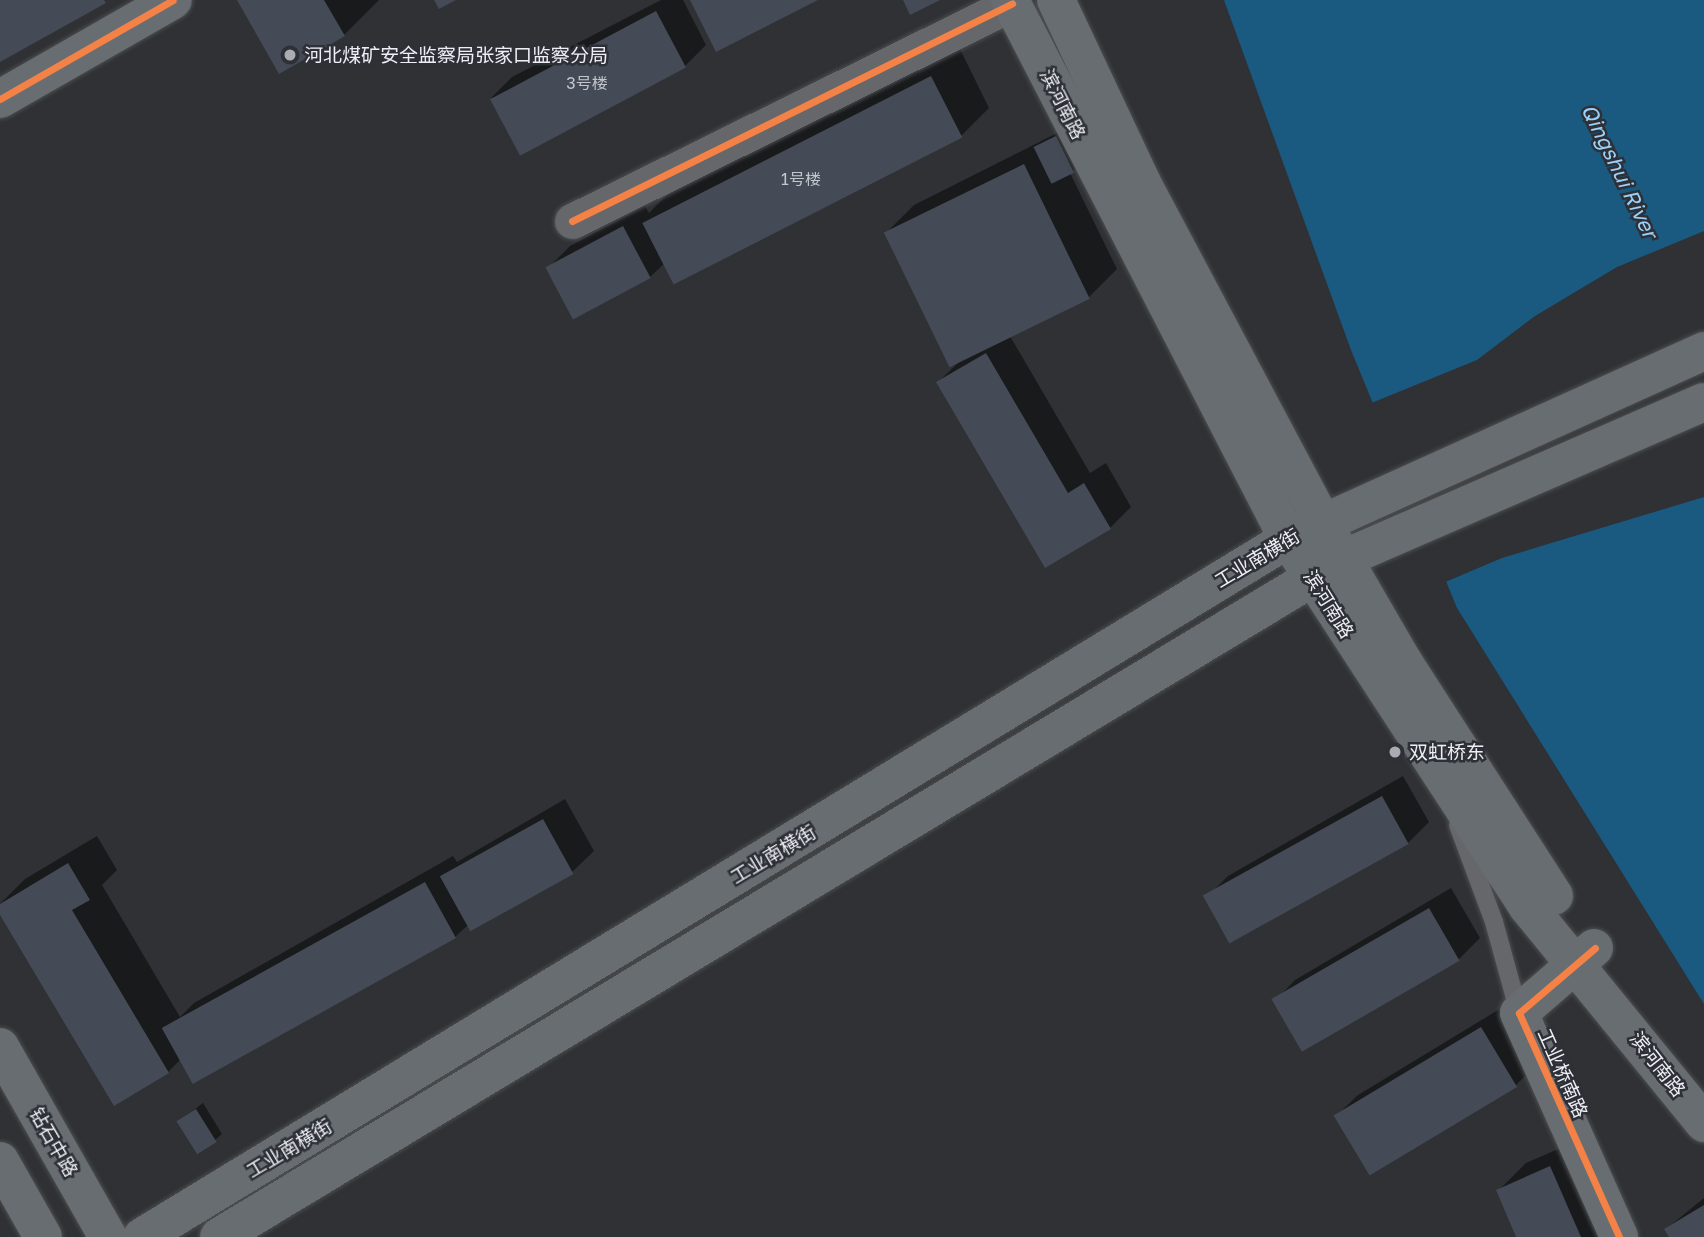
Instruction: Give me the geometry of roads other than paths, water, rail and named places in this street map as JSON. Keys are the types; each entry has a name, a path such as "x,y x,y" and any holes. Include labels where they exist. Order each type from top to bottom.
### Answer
{"main road":[{"name":"滨河南路","path":"1056,0 1143,185 1321,520 1404,663 1586,956 1704,1123"},
{"name":"滨河南路","path":"1014,1 1288,539 1312,578 1439,776 1528,906 1586,956 1704,1084"},
{"path":"0,99 153,5"},
{"name":"工业南横街","path":"142,1237 1321,520 1704,351"},
{"name":"工业南横街","path":"219,1237 1345,558 1704,402"},
{"name":"工业桥南路","path":"1586,956 1519,1013 1619,1237"},
{"name":"钻石中路","path":"0,1047 108,1237"},
{"path":"3,1172 43,1237"}],"street":[{"path":"572,221 1014,1"}],"lane":[{"path":"1439,776 1494,922 1519,1013"}],"water":[{"name":"Qingshui River","path":"1224,0 1704,0 1704,1004 1457,608 1351,350"}],"place":[{"name":"河北煤矿安全监察局张家口监察分局","path":"290,55"},
{"name":"双虹桥东","path":"1395,752"}]}
